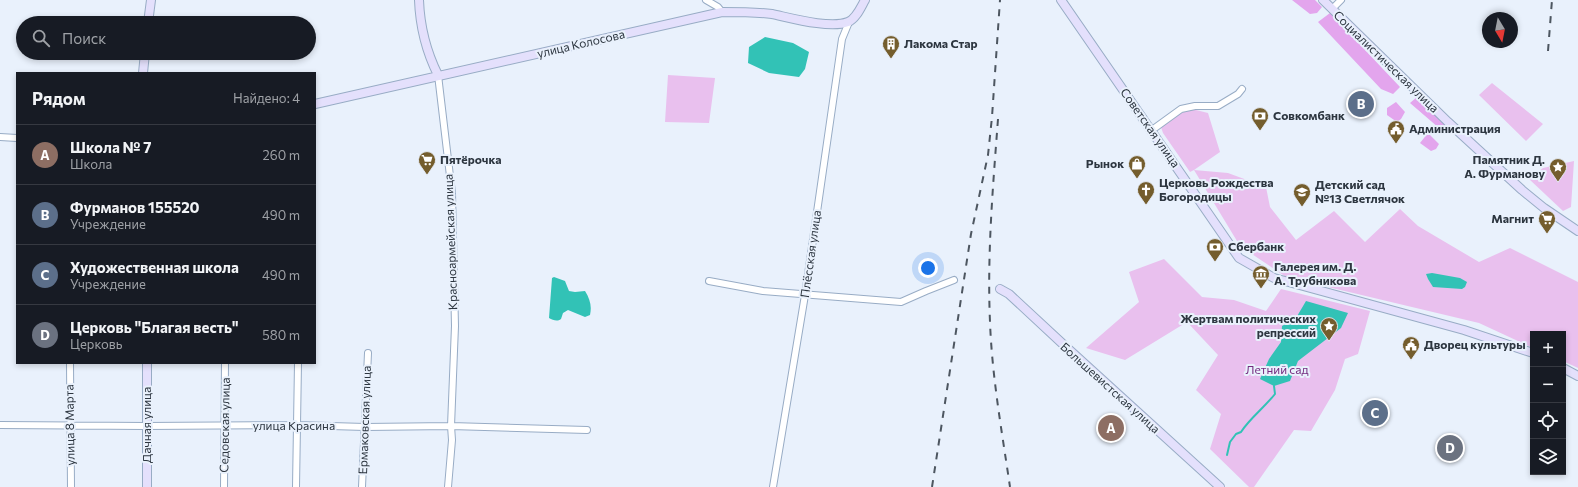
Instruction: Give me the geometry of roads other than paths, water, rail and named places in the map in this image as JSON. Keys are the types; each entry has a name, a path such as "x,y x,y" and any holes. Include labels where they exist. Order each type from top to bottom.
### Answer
{"main road":[{"path":"149,16 151,0"},
{"name":"Красноармейская улица","path":"419,0 423,38 438,75"},
{"path":"849,22 859,11 865,0"},
{"name":"Советская улица","path":"1061,0 1240,258 1274,278 1464,330 1530,352"},
{"name":"Социалистическая улица","path":"1323,0 1460,133 1522,190 1544,208 1578,231"},
{"name":"улица Колосова","path":"316,104 722,12 771,14 802,21 834,24 849,22"},
{"path":"143,72 144,60"},
{"path":"1578,221 1578,231"},
{"name":"Большевистская улица","path":"1000,289 1009,294 1070,352 1220,487"},
{"name":"Дачная улица","path":"146,364 147,487"},
{"path":"1566,370 1578,376"}],"street":[{"path":"706,0 718,7 722,12"},
{"path":"1332,9 1340,0"},
{"name":"Плёсская улица","path":"773,487 805,295 842,39 849,22"},
{"name":"Красноармейская улица","path":"438,75 452,194 455,326 451,426 452,440 448,487"},
{"path":"1152,130 1181,109 1195,106 1218,106 1238,94 1242,89"},
{"path":"0,137 16,138"},
{"path":"709,280 763,291 901,302 954,280"},
{"name":"Ермаковская улица","path":"362,487 366,427 368,353"},
{"name":"улица 8 Марта","path":"70,364 71,487"},
{"name":"Седовская улица","path":"224,487 225,364"},
{"path":"296,487 298,364"},
{"name":"улица Красина","path":"0,425 451,426 587,430"}],"waterway":[{"path":"1227,455 1230,442 1236,434 1241,432 1275,394 1274,386"}],"railway":[{"path":"932,487 971,234 988,155 1000,0"},
{"path":"1548,51 1552,0"},
{"path":"998,119 992,195 989,297 995,384 1010,487"}],"place":[{"name":"Лакома Стар","path":"891,59"},
{"name":"Фурманов 155520","path":"1361,104"},
{"name":"Совкомбанк","path":"1260,131"},
{"name":"Администрация","path":"1396,144"},
{"name":"Пятёрочка","path":"427,175"},
{"name":"Рынок","path":"1137,179"},
{"name":"Памятник Д. А. Фурманову","path":"1558,182"},
{"name":"Церковь Рождества Богородицы","path":"1146,205"},
{"name":"Детский сад №13 Светлячок","path":"1302,207"},
{"name":"Магнит","path":"1547,234"},
{"name":"Сбербанк","path":"1215,262"},
{"name":"Галерея им. Д. А. Трубникова","path":"1261,289"},
{"name":"Жертвам политических репрессий","path":"1329,341"},
{"name":"Дворец культуры","path":"1411,360"},
{"name":"Художественная школа","path":"1375,413"},
{"name":"Школа № 7","path":"1111,428"},
{"name":"Церковь \"Благая весть\"","path":"1450,448"}],"park label":[{"name":"Летний сад","path":"1277,370"}]}
